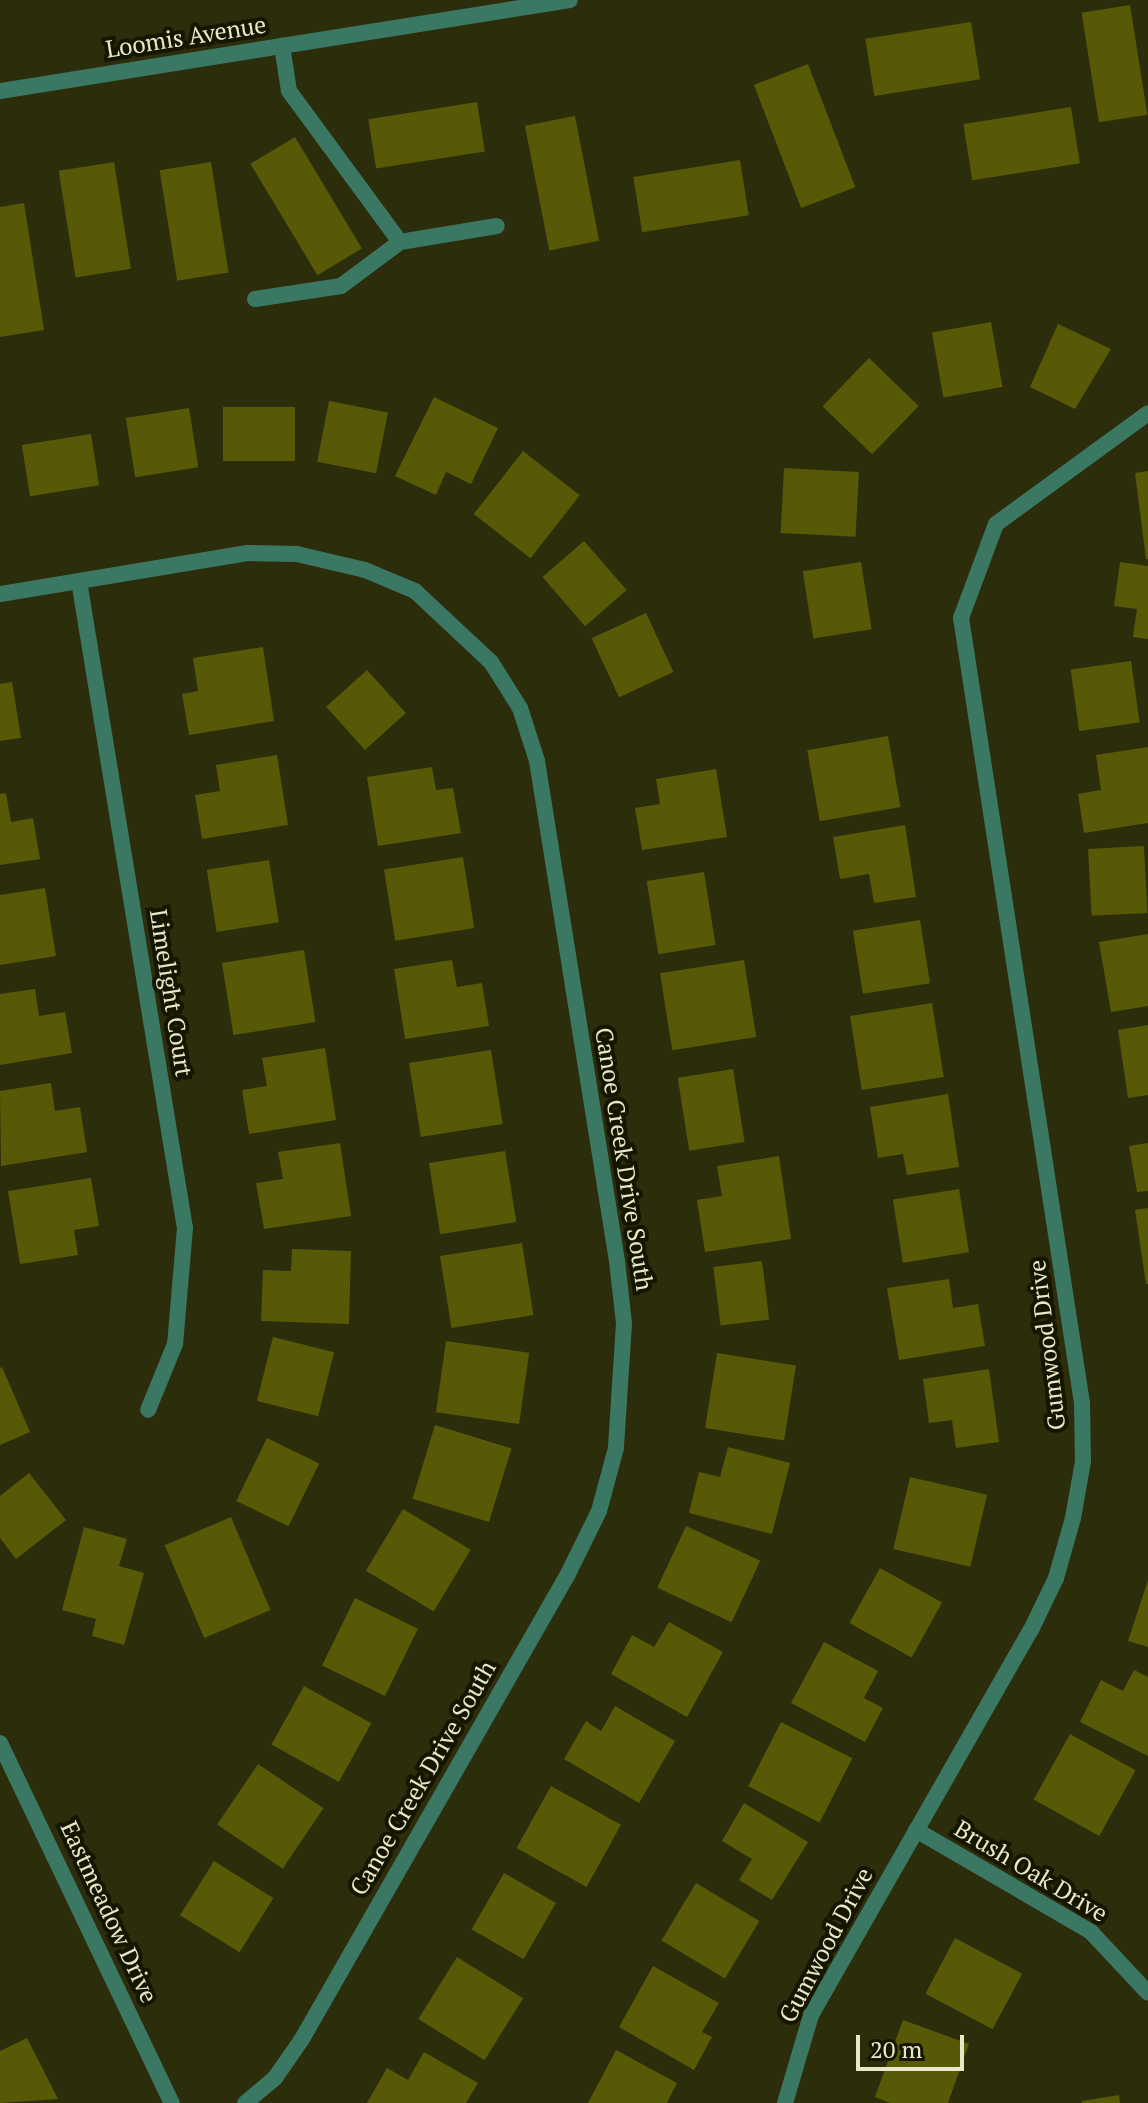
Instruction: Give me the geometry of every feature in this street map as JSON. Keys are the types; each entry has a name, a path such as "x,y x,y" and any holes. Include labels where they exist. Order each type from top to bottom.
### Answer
{"street":[{"name":"Loomis Avenue","path":"0,91 570,0"},
{"path":"282,46 289,91 400,242"},
{"path":"255,299 341,286 400,242 497,226"},
{"name":"Gumwood Drive","path":"785,2103 811,2015 1056,1578 1083,1461 1074,1343 961,618 996,524 1148,413"},
{"name":"Canoe Creek Drive South","path":"0,594 248,553 297,554 365,570 415,591 491,662 520,708 537,761 622,1307 616,1448 599,1511 302,2039 275,2078 245,2103"},
{"name":"Limelight Court","path":"79,581 185,1228 175,1344 148,1410"},
{"name":"Eastmeadow Drive","path":"0,1743 172,2103"},
{"name":"Brush Oak Drive","path":"916,1830 1091,1932 1148,1993"}],"building":[{"path":"1130,5 1147,115 1099,122 1082,13"},
{"path":"971,22 980,79 874,96 865,39"},
{"path":"808,64 855,187 801,208 754,85"},
{"path":"477,102 485,151 376,169 368,119"},
{"path":"1071,107 1080,163 972,180 963,124"},
{"path":"575,116 599,241 549,250 525,126"},
{"path":"295,137 362,248 317,275 250,164"},
{"path":"740,160 749,215 642,232 633,177"},
{"path":"114,162 131,269 76,277 59,171"},
{"path":"211,162 229,273 177,281 160,170"},
{"path":"24,203 44,330 0,337 0,207"},
{"path":"991,322 1002,387 943,397 932,332"},
{"path":"1058,324 1111,349 1075,409 1030,387"},
{"path":"869,358 919,406 872,454 822,406"},
{"path":"434,397 498,428 471,484 446,472 436,495 395,476"},
{"path":"329,401 388,412 376,473 317,462"},
{"path":"223,407 295,407 295,461 223,461"},
{"path":"189,408 198,467 135,477 126,418"},
{"path":"91,434 99,485 30,496 22,445"},
{"path":"523,451 580,495 530,558 474,514"},
{"path":"784,468 859,472 855,537 781,533"},
{"path":"1148,471 1148,559 1146,559 1135,473"},
{"path":"584,541 627,590 585,626 542,577"},
{"path":"861,562 872,629 813,638 803,571"},
{"path":"1120,562 1148,566 1148,639 1133,637 1137,609 1114,606"},
{"path":"646,613 673,672 619,697 592,638"},
{"path":"263,647 274,721 189,735 182,694 198,691 193,658"},
{"path":"1131,661 1140,722 1079,731 1071,669"},
{"path":"367,670 406,713 365,750 326,707"},
{"path":"12,682 21,738 0,741 0,684"},
{"path":"888,736 901,807 820,821 807,750"},
{"path":"1148,747 1148,823 1084,833 1078,794 1101,790 1096,755"},
{"path":"277,755 288,825 202,839 195,795 220,791 216,765"},
{"path":"432,767 436,790 453,788 461,833 378,846 367,777"},
{"path":"716,769 727,837 642,850 635,808 660,804 656,779"},
{"path":"6,793 11,822 33,818 40,859 0,865 0,794"},
{"path":"905,825 916,897 874,903 869,874 840,879 833,837"},
{"path":"1144,846 1148,913 1092,916 1088,849"},
{"path":"463,857 474,928 395,941 384,870"},
{"path":"269,860 279,922 217,932 207,870"},
{"path":"704,872 716,945 658,954 647,881"},
{"path":"45,888 56,956 0,965 0,895"},
{"path":"920,920 930,983 863,994 853,931"},
{"path":"1148,934 1148,1006 1111,1012 1099,942"},
{"path":"304,950 315,1022 233,1035 222,963"},
{"path":"452,960 457,987 482,983 489,1026 405,1039 394,969"},
{"path":"744,960 756,1037 672,1050 660,973"},
{"path":"35,989 39,1016 65,1012 72,1053 0,1065 0,994"},
{"path":"932,1003 944,1077 862,1090 850,1016"},
{"path":"1148,1025 1148,1095 1128,1098 1118,1030"},
{"path":"325,1048 336,1120 249,1134 242,1090 267,1086 262,1058"},
{"path":"491,1050 503,1124 421,1137 409,1063"},
{"path":"733,1069 745,1142 689,1151 678,1078"},
{"path":"51,1083 55,1111 80,1107 87,1152 1,1166 0,1091"},
{"path":"948,1094 959,1167 907,1175 903,1154 878,1158 870,1107"},
{"path":"340,1143 351,1216 264,1229 256,1183 283,1179 278,1152"},
{"path":"1148,1143 1148,1191 1137,1192 1129,1146"},
{"path":"505,1151 516,1222 440,1234 429,1163"},
{"path":"779,1156 791,1239 705,1252 697,1200 722,1196 717,1166"},
{"path":"91,1178 99,1226 74,1230 78,1255 20,1264 8,1191"},
{"path":"959,1189 969,1252 903,1263 893,1199"},
{"path":"1148,1208 1148,1284 1146,1284 1135,1210"},
{"path":"522,1243 533,1315 451,1328 440,1256"},
{"path":"292,1249 351,1251 349,1324 261,1321 263,1270 291,1271"},
{"path":"762,1261 769,1320 721,1326 713,1267"},
{"path":"949,1279 953,1308 978,1304 985,1346 899,1360 887,1288"},
{"path":"273,1337 334,1352 318,1416 257,1401"},
{"path":"446,1341 529,1353 519,1424 436,1412"},
{"path":"717,1353 796,1366 784,1441 705,1428"},
{"path":"0,1368 30,1432 0,1445"},
{"path":"989,1369 999,1442 956,1448 952,1420 929,1423 923,1379"},
{"path":"435,1425 512,1448 489,1522 412,1499"},
{"path":"267,1438 319,1463 288,1526 236,1501"},
{"path":"728,1447 790,1463 772,1534 689,1513 699,1472 720,1477"},
{"path":"29,1473 66,1520 16,1559 0,1538 0,1496"},
{"path":"910,1477 987,1495 970,1567 893,1549"},
{"path":"403,1509 471,1550 434,1611 366,1571"},
{"path":"231,1517 270,1610 204,1638 165,1545"},
{"path":"686,1526 760,1561 732,1622 657,1588"},
{"path":"84,1527 127,1539 119,1566 144,1573 124,1645 92,1636 96,1619 62,1610"},
{"path":"880,1568 942,1602 912,1658 849,1623"},
{"path":"1148,1580 1148,1647 1128,1641"},
{"path":"355,1598 418,1629 385,1696 322,1665"},
{"path":"669,1622 723,1652 687,1717 611,1674 632,1635 654,1647"},
{"path":"824,1642 878,1671 864,1698 883,1708 865,1742 791,1703"},
{"path":"1134,1670 1148,1677 1148,1756 1080,1722 1101,1680 1123,1691"},
{"path":"304,1686 371,1723 339,1782 272,1745"},
{"path":"615,1706 675,1741 639,1803 564,1759 586,1721 601,1731"},
{"path":"781,1722 852,1758 820,1822 748,1786"},
{"path":"1070,1734 1136,1770 1099,1836 1034,1800"},
{"path":"258,1764 323,1808 283,1869 217,1825"},
{"path":"551,1786 621,1825 587,1887 517,1848"},
{"path":"744,1803 808,1842 772,1900 739,1880 752,1859 722,1841"},
{"path":"214,1861 273,1898 239,1952 180,1915"},
{"path":"504,1873 556,1903 523,1959 472,1929"},
{"path":"696,1883 759,1921 725,1979 661,1940"},
{"path":"955,1938 1022,1974 993,2029 925,1994"},
{"path":"457,1957 523,1998 484,2060 418,2019"},
{"path":"653,1966 719,2003 702,2032 712,2037 694,2070 619,2027"},
{"path":"903,2020 969,2044 948,2103 890,2103 875,2097"},
{"path":"27,2038 58,2099 0,2103 0,2051"},
{"path":"616,2050 677,2083 667,2103 588,2103"},
{"path":"424,2052 478,2083 466,2103 367,2103 387,2068 408,2080"},
{"path":"1119,2095 1120,2103 1082,2103 1082,2101"}]}
